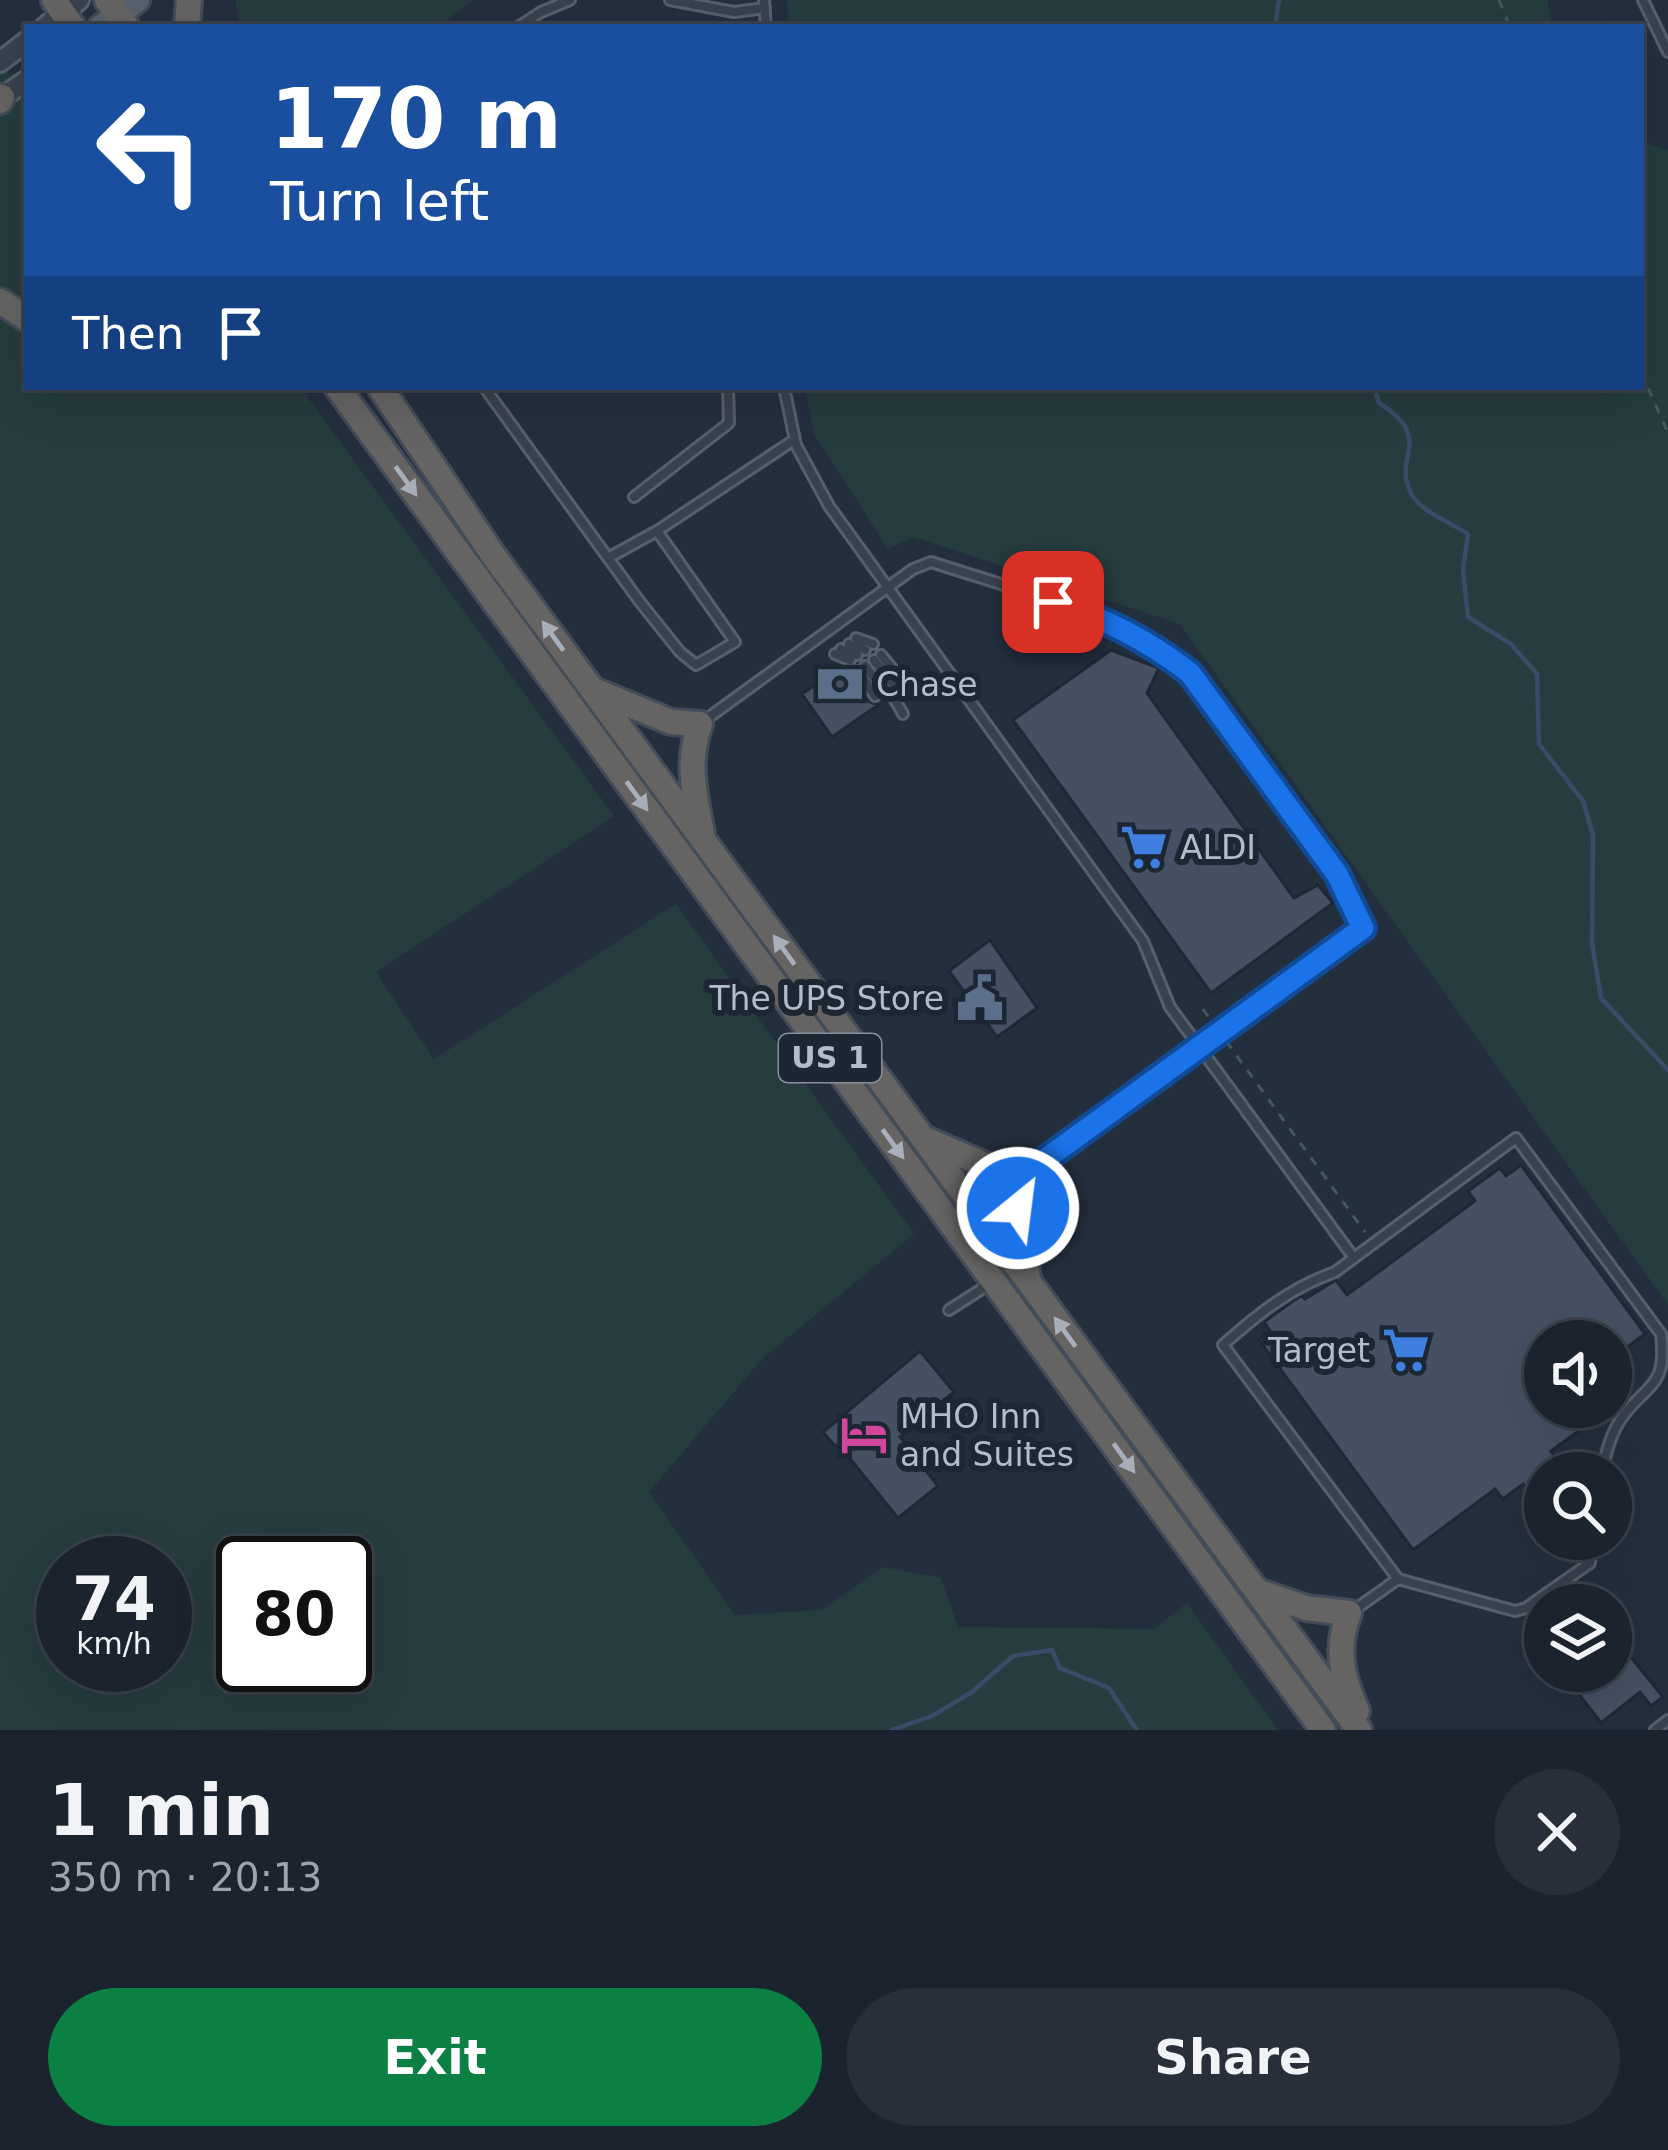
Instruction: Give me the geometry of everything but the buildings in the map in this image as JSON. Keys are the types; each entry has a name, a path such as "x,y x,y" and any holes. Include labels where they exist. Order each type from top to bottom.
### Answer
{"highway":[{"name":"US 1","path":"339,390 1323,1730"},
{"name":"US 1","path":"382,390 493,555 1362,1730"},
{"path":"591,689 671,722 700,724 690,770 704,842"},
{"path":"922,1138 999,1172 1028,1172 1018,1208 1028,1281"},
{"path":"1256,1591 1306,1608 1348,1613 1339,1652 1362,1730"}],"street":[{"path":"0,62 24,43"}],"lane":[{"path":"522,24 569,0"},
{"path":"670,0 734,12 765,4"},
{"path":"1642,0 1668,52"},
{"path":"486,390 667,636 696,665 735,642 657,531"},
{"path":"634,497 729,423 728,390"},
{"path":"785,390 795,439 829,506 1143,941 1170,1007 1354,1258"},
{"path":"608,557 657,531 795,439"},
{"path":"700,724 913,569 931,562 1093,614 1166,654 1190,673 1337,874 1363,928 1028,1172"},
{"path":"845,646 862,652 845,646"},
{"path":"889,689 900,678 870,663 903,714"},
{"path":"1590,1560 1526,1608 1515,1611 1398,1580 1222,1345 1283,1296 1335,1272 1516,1138 1660,1334 1666,1351 1666,1370 1657,1388 1624,1414 1609,1452"},
{"path":"949,1310 993,1281"},
{"path":"1348,1613 1398,1580"},
{"path":"1655,1730 1668,1720"}],"path":[{"path":"1644,379 1668,433"},
{"path":"1203,1009 1373,1244"}],"green space":[{"path":"235,0 473,0 443,24 239,24"},
{"path":"787,0 1547,0 1552,24 788,24"},
{"path":"0,71 24,76 24,390 302,390 614,816 376,972 434,1059 676,904 914,1234 762,1359 649,1492 735,1615 822,1610 883,1567 941,1578 958,1627 1154,1629 1187,1603 1278,1730 0,1730"},
{"path":"1644,142 1668,150 1668,1305 1180,624 913,537 888,549 814,434 806,390 1644,390"}],"waterway":[{"path":"1275,24 1279,0"},
{"path":"1375,390 1379,403 1406,428 1407,481 1412,495 1468,534 1463,570 1468,617 1511,644 1537,674 1539,744 1583,801 1593,835 1592,943 1601,998 1668,1070"},
{"path":"892,1730 932,1716 972,1692 1013,1656 1052,1650 1060,1668 1109,1688 1137,1730"}],"place":[{"name":"Chase","path":"840,684"},
{"name":"ALDI","path":"1144,847"},
{"name":"The UPS Store","path":"980,998"},
{"name":"Target","path":"1406,1350"},
{"name":"MHO Inn and Suites","path":"864,1435"}],"route":[{"path":"1018,1208 1028,1172 1363,928 1337,874 1190,673 1166,654 1093,614 1053,602"}]}
